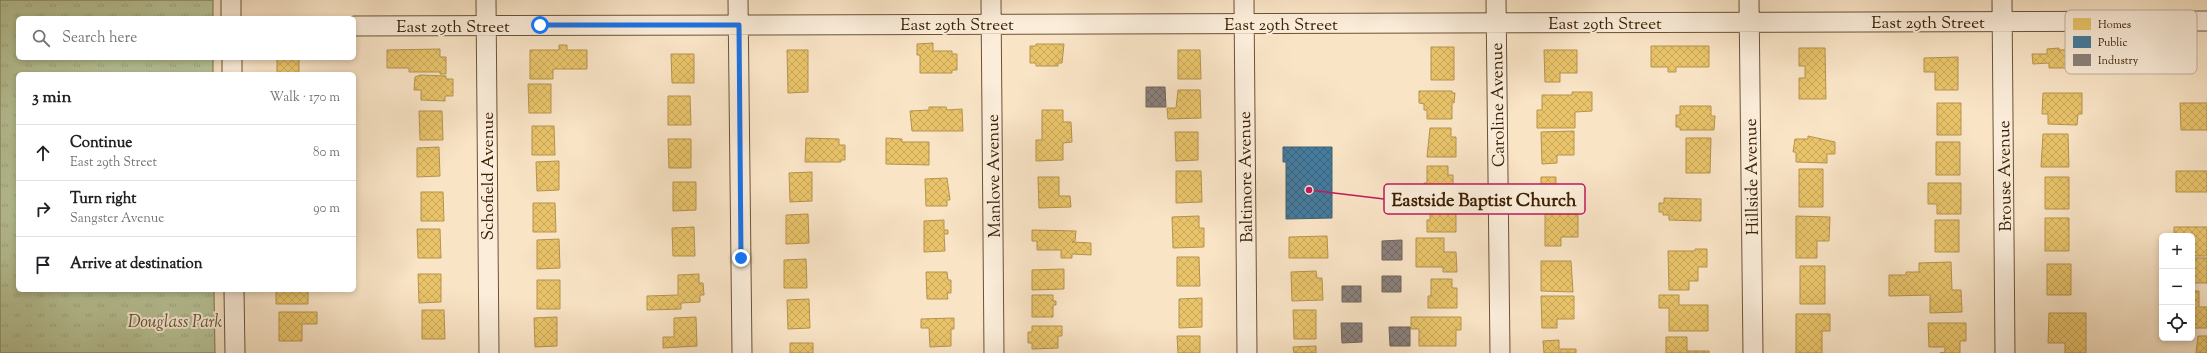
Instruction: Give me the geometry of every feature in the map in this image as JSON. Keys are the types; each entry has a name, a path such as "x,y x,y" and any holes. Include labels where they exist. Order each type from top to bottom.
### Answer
{"street":[{"path":"231,0 231,16"},
{"name":"Schofield Avenue","path":"486,0 489,353"},
{"path":"738,0 742,353"},
{"name":"Manlove Avenue","path":"991,0 994,353"},
{"name":"Baltimore Avenue","path":"1244,0 1247,353"},
{"name":"Caroline Avenue","path":"1496,0 1500,353"},
{"name":"Hillside Avenue","path":"1749,0 1752,353"},
{"name":"Brouse Avenue","path":"2002,0 2005,353"},
{"name":"East 29th Street","path":"2197,21 2207,21"},
{"name":"East 29th Street","path":"356,26 2065,22"},
{"path":"232,60 232,72"},
{"path":"234,292 235,353"}],"green space":[{"name":"Douglass Park","path":"0,0 213,0 213,16 16,16 16,60 213,60 213,72 16,72 16,292 214,292 215,353 0,353"}],"building: Homes":[{"path":"933,43 933,51 952,51 952,54 957,54 957,70 952,70 952,73 920,73 920,55 917,55 917,44"},
{"path":"1036,44 1064,44 1062,63 1058,63 1058,66 1036,66 1036,63 1030,63 1030,46 1036,46"},
{"path":"559,45 567,45 567,50 587,50 587,69 553,69 553,79 530,79 530,50 559,50"},
{"path":"1651,46 1709,46 1709,67 1676,67 1676,72 1668,72 1668,67 1651,67"},
{"path":"1431,47 1454,47 1454,80 1431,80"},
{"path":"1799,48 1825,48 1826,99 1799,99 1799,78 1805,78 1805,66 1799,66"},
{"path":"2059,48 2059,50 2065,50 2065,68 2049,68 2049,63 2033,64 2032,54 2047,54 2047,49"},
{"path":"440,49 440,57 446,57 446,74 440,74 440,72 409,72 409,68 387,68 387,50"},
{"path":"787,50 808,50 808,92 788,93"},
{"path":"1178,50 1200,50 1201,79 1178,79"},
{"path":"1544,50 1577,50 1577,73 1560,73 1560,82 1545,82"},
{"path":"671,54 694,54 694,83 672,83"},
{"path":"1958,57 1958,90 1935,90 1935,72 1924,72 1924,58"},
{"path":"277,60 299,60 299,72 277,72"},
{"path":"420,75 446,76 446,79 453,79 453,96 445,96 445,101 421,100 421,90 414,90 415,77"},
{"path":"528,84 551,84 551,113 529,113"},
{"path":"1178,90 1200,90 1201,118 1168,119 1167,108 1176,108"},
{"path":"1419,91 1452,91 1452,93 1455,93 1454,103 1452,102 1452,119 1427,119 1427,110 1424,110 1424,104 1419,103"},
{"path":"1572,92 1592,92 1592,111 1575,112 1575,128 1537,128 1537,110 1542,110 1542,95 1572,95"},
{"path":"2043,93 2082,93 2082,114 2078,114 2077,125 2048,124 2048,114 2042,114"},
{"path":"668,96 690,96 691,125 668,125"},
{"path":"1937,103 1961,103 1961,135 1937,135"},
{"path":"2180,103 2207,103 2207,130 2181,130"},
{"path":"1680,106 1711,106 1711,116 1715,116 1714,130 1680,130 1680,127 1676,127 1676,115 1680,115"},
{"path":"929,107 946,107 947,110 962,109 963,131 912,131 910,111 929,110"},
{"path":"1042,110 1063,110 1063,122 1071,122 1072,142 1063,143 1063,160 1036,161 1036,140 1042,140"},
{"path":"419,111 442,111 443,140 420,140"},
{"path":"532,126 554,126 555,155 532,155"},
{"path":"1430,128 1451,128 1451,137 1456,137 1456,157 1427,157"},
{"path":"1574,131 1574,155 1557,155 1557,163 1542,164 1541,132"},
{"path":"1175,132 1198,132 1198,160 1176,161"},
{"path":"2043,134 2068,134 2069,167 2041,167"},
{"path":"1808,136 1835,142 1835,154 1827,154 1827,163 1796,162 1796,152 1793,152 1795,139 1808,139"},
{"path":"806,138 839,139 839,145 845,145 845,160 841,160 841,162 805,162"},
{"path":"886,138 902,139 902,142 929,142 929,165 886,164"},
{"path":"1686,138 1711,138 1710,173 1686,173"},
{"path":"668,139 691,139 691,168 669,168"},
{"path":"1936,142 1960,142 1960,175 1936,175"},
{"path":"439,147 440,176 417,177 417,148"},
{"path":"559,161 559,190 537,191 536,162"},
{"path":"1427,166 1448,166 1448,175 1453,175 1453,195 1424,195 1424,183 1427,183"},
{"path":"1799,169 1823,169 1823,207 1799,207"},
{"path":"1176,171 1201,171 1202,202 1176,203"},
{"path":"2176,171 2207,171 2207,192 2176,192"},
{"path":"812,172 812,201 790,202 789,173"},
{"path":"1038,177 1059,177 1059,196 1070,196 1071,207 1039,208"},
{"path":"1541,177 1556,177 1556,186 1573,185 1574,209 1541,209"},
{"path":"2045,177 2069,177 2069,209 2045,209"},
{"path":"947,178 950,200 947,200 947,206 926,206 925,179"},
{"path":"673,182 696,182 696,210 673,211"},
{"path":"1928,183 1961,183 1961,214 1937,214 1937,204 1928,204"},
{"path":"421,192 443,192 444,221 421,221"},
{"path":"1664,198 1701,199 1701,221 1669,220 1669,215 1663,215 1663,212 1659,212 1659,203 1664,203"},
{"path":"533,203 555,203 556,232 533,232"},
{"path":"1430,203 1451,203 1451,212 1456,212 1456,232 1427,232 1427,220 1430,220"},
{"path":"808,214 809,243 786,244 786,215"},
{"path":"1545,214 1578,214 1578,237 1561,237 1561,246 1545,246"},
{"path":"1199,216 1199,228 1204,228 1204,247 1173,248 1172,217"},
{"path":"1796,216 1830,217 1829,241 1817,241 1817,258 1796,258"},
{"path":"2045,218 2069,218 2069,251 2045,251"},
{"path":"944,220 944,230 948,230 948,234 944,234 945,251 924,252 924,221"},
{"path":"1935,220 1959,220 1959,252 1935,252"},
{"path":"694,227 695,256 673,256 672,228"},
{"path":"2174,227 2207,227 2207,256 2195,256 2195,233 2174,233"},
{"path":"417,229 440,229 441,258 418,258"},
{"path":"1032,230 1076,231 1075,241 1072,242 1091,243 1091,255 1072,254 1072,258 1061,258 1061,250 1037,250 1037,241 1032,241"},
{"path":"1327,236 1328,258 1289,258 1289,237"},
{"path":"1416,238 1444,238 1444,252 1456,252 1457,272 1443,272 1443,267 1416,267"},
{"path":"559,239 560,268 537,269 537,240"},
{"path":"1695,249 1707,249 1707,267 1698,267 1698,281 1689,281 1689,290 1669,290 1668,251 1695,251"},
{"path":"1177,257 1199,257 1200,286 1177,286"},
{"path":"2195,258 2207,258 2207,283 2195,283"},
{"path":"806,259 807,288 784,288 784,260"},
{"path":"1541,261 1571,261 1573,292 1541,291"},
{"path":"1951,262 1952,290 1961,290 1962,312 1930,313 1930,295 1889,296 1889,275 1906,275 1906,272 1919,272 1919,263"},
{"path":"2047,264 2071,264 2071,295 2047,295"},
{"path":"1800,266 1825,266 1825,304 1800,304"},
{"path":"1064,269 1064,289 1032,290 1032,270"},
{"path":"1316,271 1317,278 1322,278 1323,300 1292,301 1291,272"},
{"path":"926,272 947,272 948,280 951,280 951,293 947,293 948,299 927,299"},
{"path":"418,274 441,274 441,302 419,303"},
{"path":"699,274 699,283 703,283 704,295 700,295 700,302 681,303 681,309 647,310 647,296 678,295 678,275"},
{"path":"1431,279 1452,279 1452,288 1457,288 1457,308 1428,308 1428,296 1431,296"},
{"path":"537,280 560,280 560,309 537,309"},
{"path":"2195,291 2199,291 2199,307 2207,307 2207,328 2195,328"},
{"path":"276,292 308,292 308,304 276,304"},
{"path":"1032,295 1053,295 1053,301 1056,301 1056,305 1053,305 1053,317 1032,317"},
{"path":"1659,295 1679,295 1679,305 1708,305 1708,331 1669,331 1669,308 1659,308"},
{"path":"1541,296 1574,296 1574,319 1557,319 1557,328 1542,328"},
{"path":"1202,298 1202,327 1179,328 1179,299"},
{"path":"809,299 810,328 788,329 787,300"},
{"path":"422,310 444,310 445,339 422,339"},
{"path":"1293,310 1316,310 1316,339 1294,339"},
{"path":"279,312 317,312 317,324 302,324 302,341 279,341"},
{"path":"2049,313 2086,313 2086,353 2065,353 2065,343 2048,343"},
{"path":"1796,314 1830,314 1830,331 1822,331 1822,353 1796,353"},
{"path":"557,317 557,346 535,347 534,318"},
{"path":"696,317 697,346 663,348 663,337 674,337 674,318"},
{"path":"1411,317 1461,317 1461,330 1456,330 1456,346 1419,346 1419,329 1411,329"},
{"path":"954,318 954,329 951,329 951,346 930,347 929,328 921,328 921,319"},
{"path":"1928,323 1966,323 1966,341 1960,341 1960,353 1940,353 1945,352 1945,347 1929,347"},
{"path":"1032,326 1062,326 1062,336 1058,336 1058,348 1032,349 1032,343 1028,343 1028,332 1032,332"},
{"path":"1177,336 1200,336 1200,353 1178,353"},
{"path":"2198,336 2207,336 2207,353 2196,353"},
{"path":"1666,337 1687,337 1687,351 1709,351 1709,353 1666,353"},
{"path":"1559,340 1559,349 1576,349 1576,353 1544,353 1543,341"},
{"path":"790,343 813,343 813,353 790,353"},
{"path":"1316,346 1316,353 1294,353 1293,347"}],"building: Public":[{"path":"1283,147 1332,147 1332,218 1286,219 1286,162 1283,162"}],"building: Industry":[{"path":"1146,87 1165,87 1166,107 1146,107"},
{"path":"1402,240 1402,260 1382,260 1382,241"},
{"path":"1382,276 1401,276 1401,292 1382,292"},
{"path":"1342,286 1361,286 1361,302 1342,302"},
{"path":"1341,323 1362,323 1362,342 1342,343"},
{"path":"1389,327 1410,327 1410,346 1390,346"}],"place":[{"name":"Eastside Baptist Church","path":"1309,190"}],"route":[{"path":"540,25 739,25 741,258"}]}
